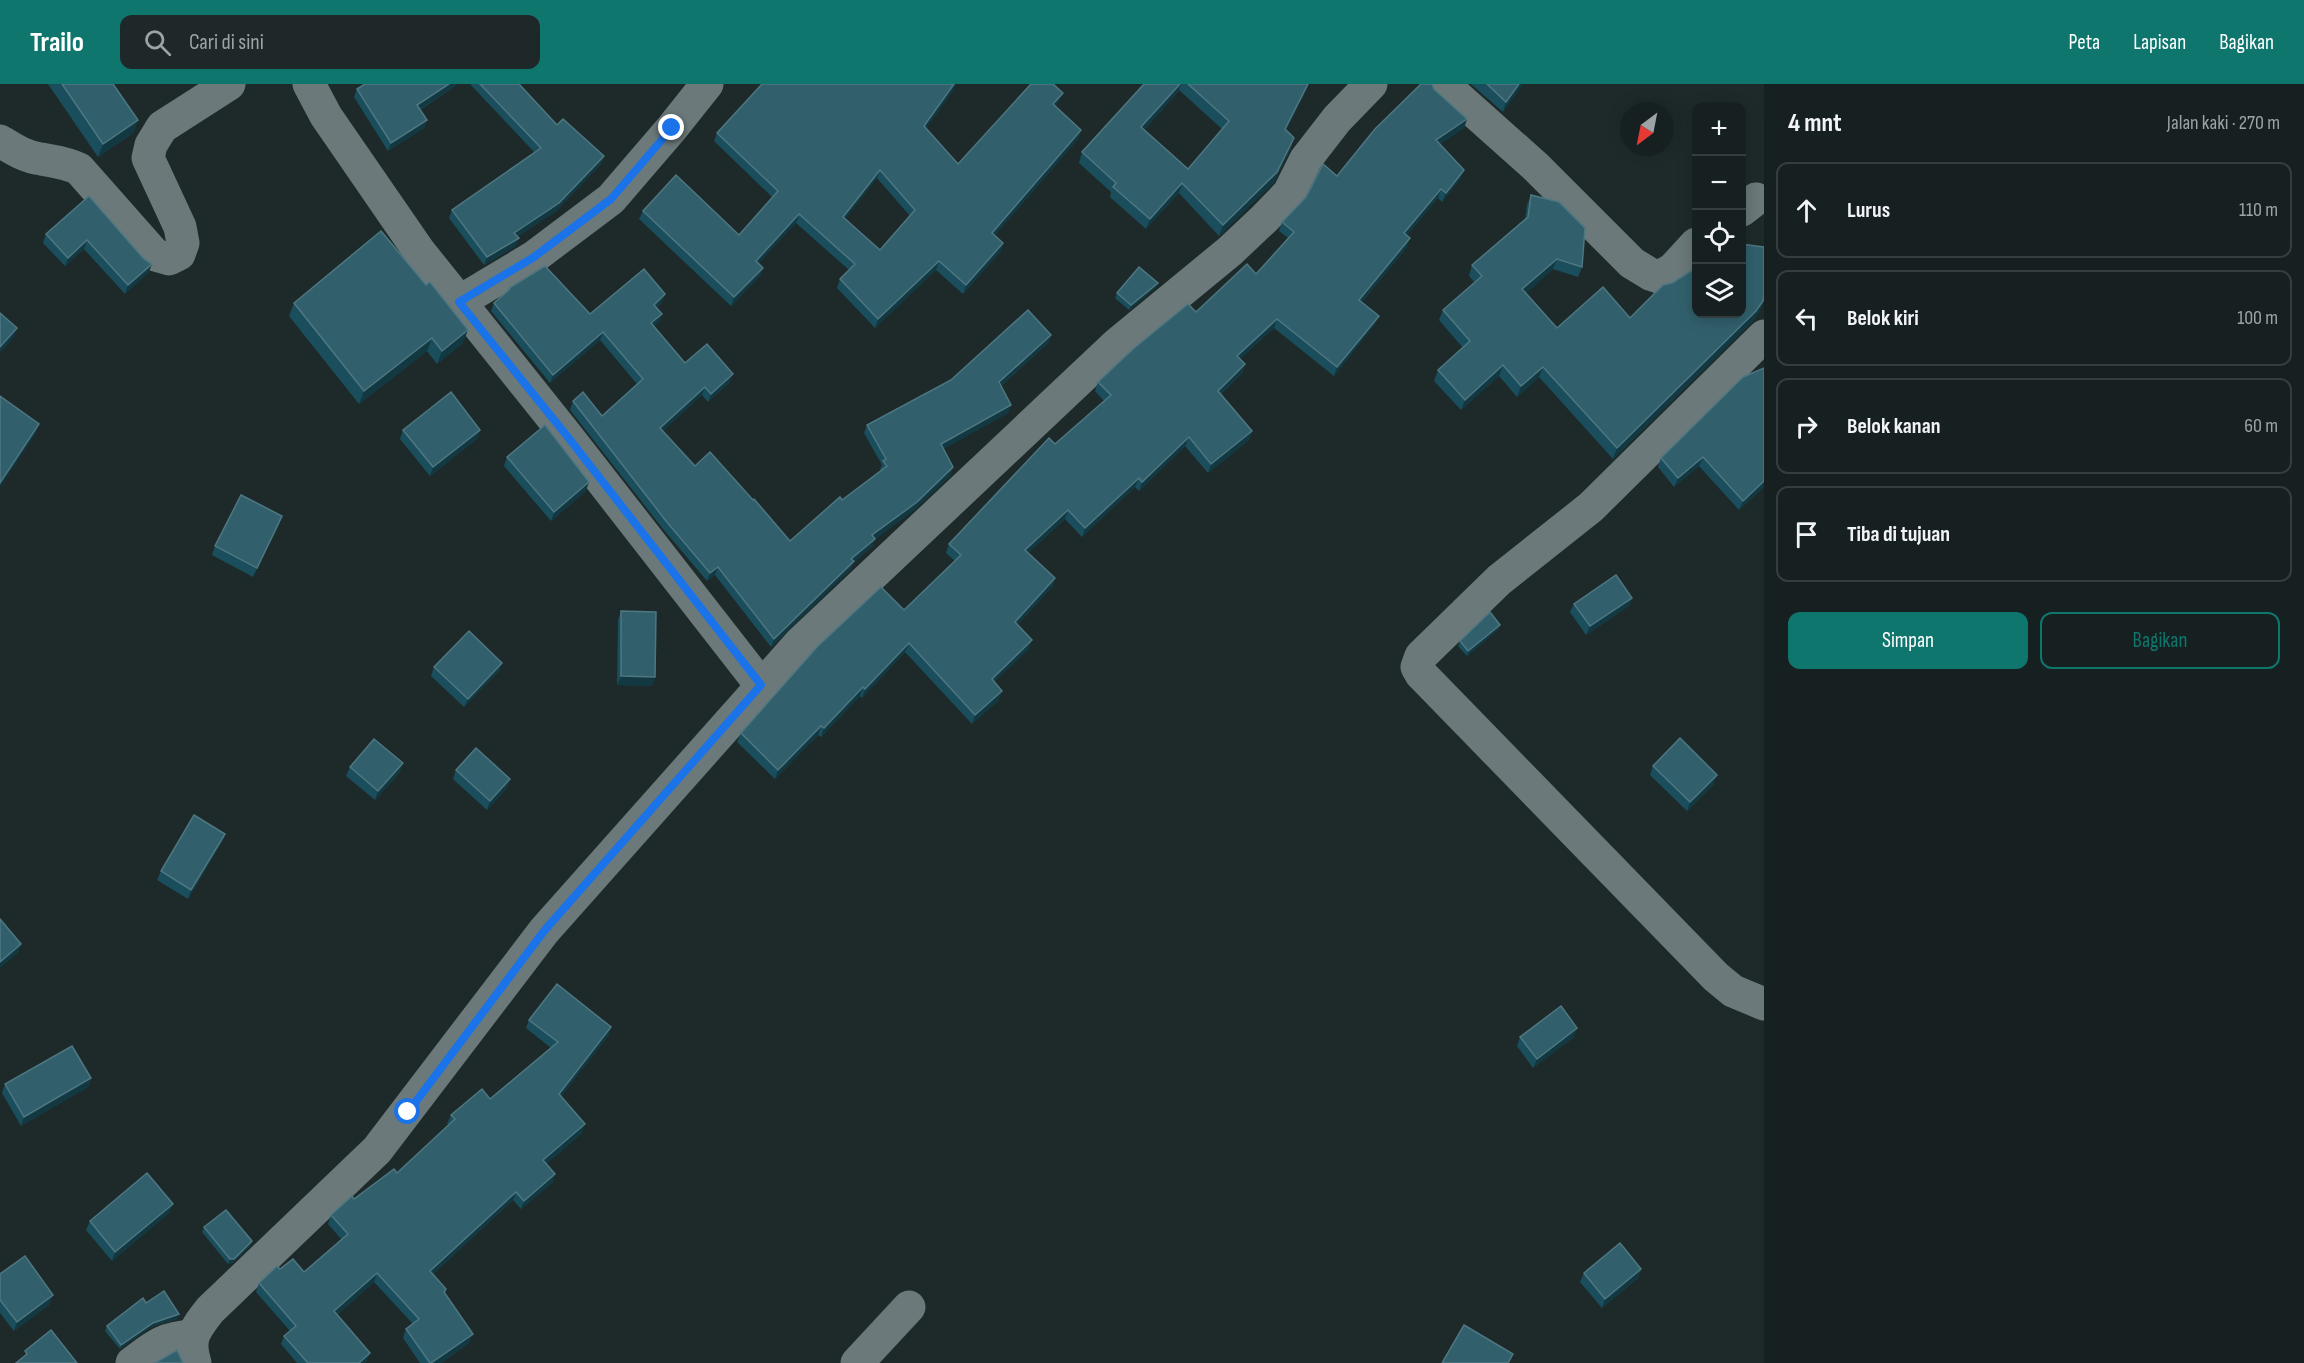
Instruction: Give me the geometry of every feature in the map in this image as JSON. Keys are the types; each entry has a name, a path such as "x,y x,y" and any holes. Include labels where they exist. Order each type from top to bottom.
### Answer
{"street":[{"path":"0,141 18,152 39,159 63,161 79,168 155,255 169,259 179,254 183,243 180,227 148,158 151,145 162,127 229,84"},
{"path":"309,84 326,116 419,252 567,436 761,685"},
{"path":"459,302 534,257 611,199 707,84"},
{"path":"132,1363 160,1342 176,1337 194,1350 198,1325 210,1310 377,1150 544,931 800,643 1117,344 1230,251 1265,218 1289,193 1306,159 1331,127 1371,84"},
{"path":"1443,84 1535,166 1632,263 1641,269 1659,277 1672,269 1692,248"},
{"path":"1764,336 1591,507 1490,589 1421,656 1417,667 1421,674 1716,977 1733,991 1764,1004"},
{"path":"857,1363 909,1306"}],"building":[{"path":"62,84 113,84 138,120 103,144"},
{"path":"365,84 449,84 417,105 427,120 391,143 357,89"},
{"path":"480,84 519,84 557,125 563,119 604,156 559,203 514,233 519,238 487,257 452,210 541,148"},
{"path":"762,84 954,84 924,126 958,164 1031,84 1053,84 1063,93 1053,104 1081,130 992,233 1003,243 966,285 939,261 878,319 840,279 855,264 799,214 756,261 763,268 734,297 643,211 676,175 739,235 778,191 717,133","holes":["880,170 915,210 880,250 843,217"]},
{"path":"1144,84 1180,84 1141,127 1188,169 1229,121 1188,84 1308,84 1285,129 1294,138 1277,172 1223,225 1182,183 1150,219 1113,187 1116,183 1082,152"},
{"path":"1421,84 1432,84 1434,89 1467,119 1436,140 1464,170 1446,193 1441,189 1404,233 1410,238 1359,300 1379,316 1337,367 1277,319 1237,356 1245,364 1218,391 1252,431 1211,464 1189,437 1142,482 1139,478 1085,528 1068,510 1025,550 1055,578 1015,622 1032,640 992,679 1002,691 975,715 909,643 865,689 863,687 824,728 821,726 778,770 741,733 817,647 881,587 904,610 961,555 949,544 1049,438 1055,444 1111,395 1098,382 1133,349 1188,304 1196,312 1247,264 1256,274 1294,232 1282,222 1306,197 1323,164 1337,176 1375,129"},
{"path":"1487,84 1519,84 1506,102"},
{"path":"1531,195 1559,202 1585,228 1582,267 1557,259 1522,289 1557,328 1603,287 1630,318 1663,285 1672,283 1692,270 1692,318 1746,318 1746,245 1764,247 1763,301 1756,311 1617,448 1543,367 1521,386 1503,365 1465,400 1438,370 1470,341 1443,310 1482,276 1472,265 1528,217"},
{"path":"89,196 144,259 152,264 128,285 87,240 68,258 46,234"},
{"path":"381,231 426,285 430,282 468,330 442,351 432,338 364,391 294,303"},
{"path":"545,266 590,314 644,269 665,294 654,305 662,314 651,323 685,363 707,344 733,374 711,394 705,387 660,428 695,466 710,452 790,541 840,497 842,500 887,466 883,461 886,459 867,425 951,380 1028,310 1051,335 999,382 1011,405 941,444 953,467 917,502 872,535 875,539 851,559 854,561 774,639 718,567 710,573 666,521 573,401 583,392 602,416 643,379 603,332 553,375 494,303 509,288"},
{"path":"1139,267 1158,283 1131,305 1117,293"},
{"path":"0,313 17,328 0,347"},
{"path":"1764,368 1764,481 1743,501 1703,457 1678,478 1661,458 1743,377"},
{"path":"451,392 480,430 433,467 403,430"},
{"path":"0,396 39,424 0,483"},
{"path":"545,425 589,482 554,512 507,457"},
{"path":"241,495 282,516 257,568 215,546"},
{"path":"1616,575 1632,598 1590,626 1574,604"},
{"path":"621,611 656,612 655,677 621,676"},
{"path":"1490,612 1500,625 1468,651 1460,641"},
{"path":"469,631 502,663 468,699 434,667"},
{"path":"1680,738 1717,775 1690,802 1653,766"},
{"path":"374,739 403,763 378,791 350,767"},
{"path":"476,748 510,779 490,801 456,770"},
{"path":"194,815 225,834 191,890 161,871"},
{"path":"0,919 21,944 0,962"},
{"path":"557,984 611,1027 559,1094 585,1124 543,1160 555,1174 524,1201 516,1192 430,1271 446,1289 444,1292 473,1334 430,1363 406,1329 419,1319 377,1273 334,1311 370,1353 359,1363 308,1363 284,1336 296,1326 259,1283 277,1266 280,1269 293,1259 304,1272 348,1234 331,1215 352,1196 354,1199 394,1169 397,1173 455,1119 451,1115 482,1089 490,1099 558,1042 529,1020"},
{"path":"1561,1006 1577,1028 1537,1059 1520,1037"},
{"path":"72,1046 91,1078 24,1117 5,1084"},
{"path":"147,1173 173,1204 115,1252 90,1221"},
{"path":"226,1210 252,1241 234,1259 230,1259 204,1227"},
{"path":"1620,1243 1641,1269 1605,1299 1584,1273"},
{"path":"25,1256 53,1295 17,1322 0,1300 0,1274"},
{"path":"164,1291 179,1314 153,1323 121,1345 107,1326 143,1298 146,1303"},
{"path":"1464,1325 1513,1354 1508,1363 1442,1363"},
{"path":"51,1330 77,1363 16,1363 27,1354 25,1351"},
{"path":"177,1350 183,1363 155,1363"}],"route":[{"path":"408,1112 544,931 761,685 661,555 459,302 534,257 611,199 672,128"}]}
